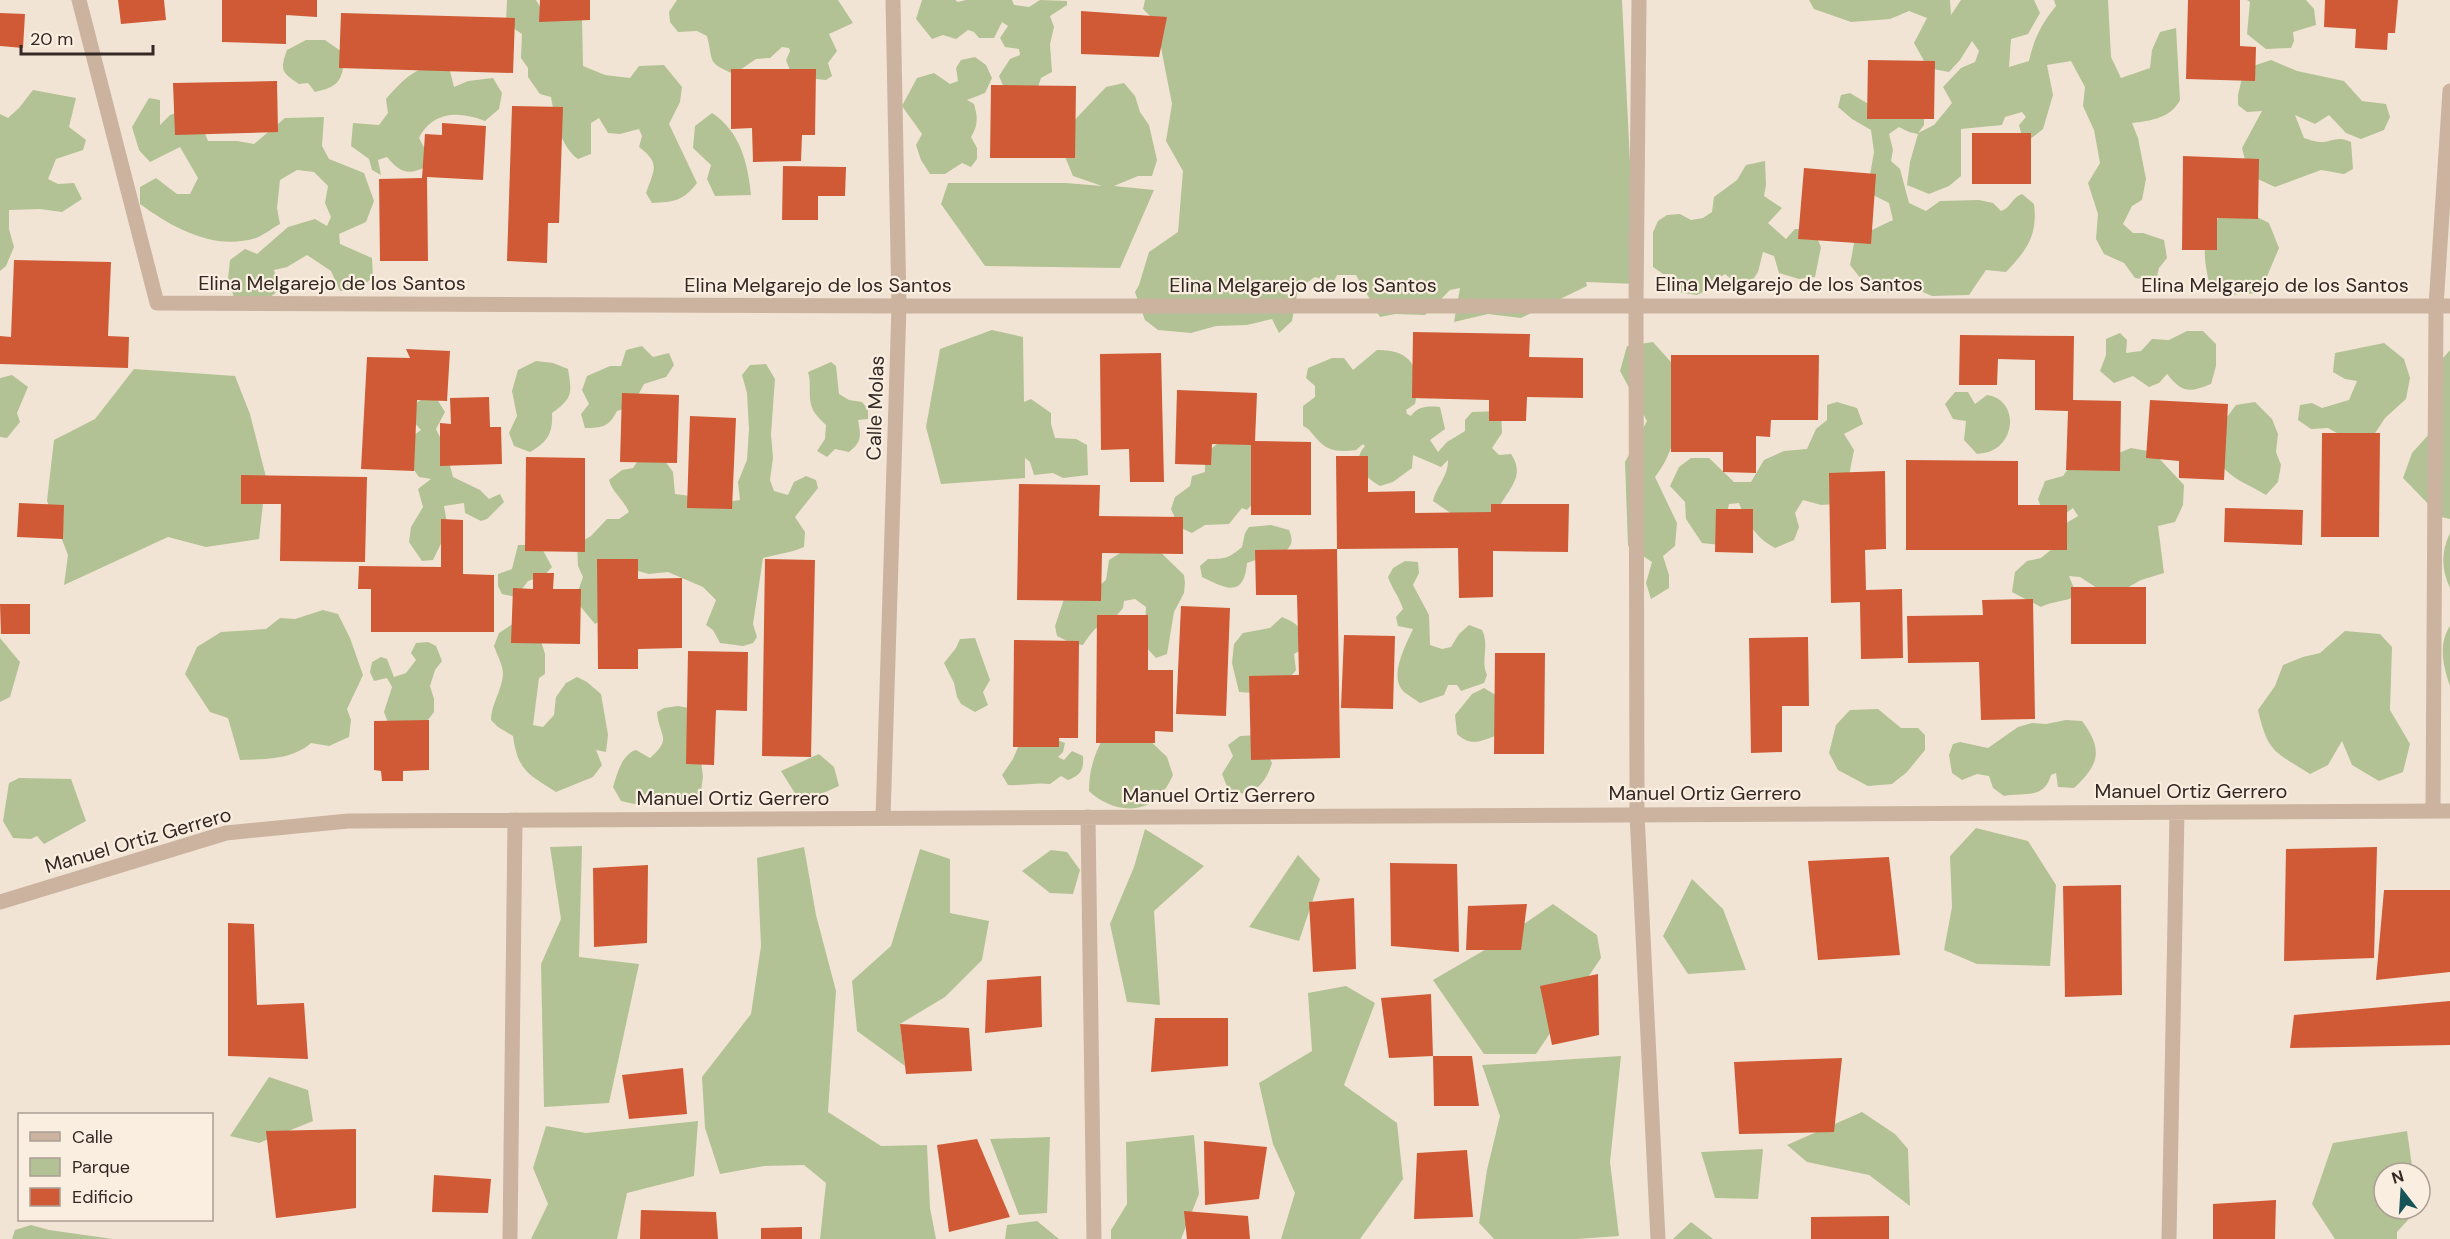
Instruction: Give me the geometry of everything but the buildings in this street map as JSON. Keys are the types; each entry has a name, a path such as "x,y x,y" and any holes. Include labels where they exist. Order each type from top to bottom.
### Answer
{"street":[{"name":"Elina Melgarejo de los Santos","path":"79,0 157,303 899,306 2443,306"},
{"name":"Calle Molas","path":"883,818 899,306 893,0"},
{"path":"1639,0 1635,305 1637,814 1658,1239"},
{"path":"2433,811 2443,306 2450,91"},
{"name":"Manuel Ortiz Gerrero","path":"0,902 226,833 348,821 2450,811"},
{"path":"2169,1239 2177,813"},
{"path":"1088,817 1094,1239"},
{"path":"510,1239 515,820"}],"green space":[{"path":"507,0 536,0 547,19 582,18 583,66 605,75 630,78 639,66 664,65 682,87 680,102 669,124 697,183 687,194 672,201 652,203 646,193 654,167 650,158 639,147 642,136 639,129 620,134 608,133 599,118 591,123 591,154 578,159 572,153 559,131 551,97 540,94 528,77 528,68 521,58 522,34 506,23"},
{"path":"677,0 838,0 853,23 829,34 837,51 828,63 832,76 826,80 806,78 791,73 786,60 789,48 782,47 770,58 756,59 734,74 715,64 711,57 707,36 697,31 678,32 670,22 669,12"},
{"path":"922,0 955,0 958,2 1012,0 1014,5 1029,7 1040,0 1067,1 1067,5 1050,16 1054,27 1050,44 1052,72 1041,78 1037,90 1007,95 999,76 1010,59 1020,55 1019,49 1005,47 1000,38 1008,26 1002,22 994,38 979,38 974,32 968,30 956,39 943,35 932,39 916,19"},
{"path":"1145,0 1622,0 1636,284 1586,282 1587,286 1521,318 1488,314 1454,322 1460,288 1450,290 1425,315 1395,314 1380,317 1356,275 1337,275 1333,283 1315,277 1298,289 1292,321 1279,333 1272,319 1247,325 1216,326 1191,333 1158,330 1145,320 1135,292 1149,252 1178,232 1183,171 1166,141 1172,104 1156,22 1143,9"},
{"path":"1809,0 1950,0 1951,15 1961,0 2034,0 2040,13 2028,34 2011,39 2009,67 2029,61 2039,31 2056,6 2054,0 2108,0 2111,57 2121,78 2150,68 2152,50 2160,32 2176,28 2180,100 2166,115 2153,120 2132,123 2138,138 2146,179 2142,200 2132,206 2123,224 2133,233 2143,233 2164,240 2167,258 2159,268 2156,281 2135,278 2124,263 2104,254 2096,239 2098,214 2088,183 2100,163 2094,130 2083,106 2085,87 2071,61 2047,65 2053,95 2043,129 2024,144 2019,125 2026,117 2022,112 2005,117 2002,125 1961,129 1961,176 1949,186 1929,194 1907,185 1910,162 1918,134 1899,127 1889,134 1893,150 1891,161 1900,169 1909,203 1926,211 1940,201 1979,200 1993,203 2001,211 2022,194 2034,204 2034,225 2025,249 2006,272 1986,270 1969,295 1932,296 1916,289 1912,281 1897,292 1872,293 1850,265 1855,238 1893,220 1889,203 1867,192 1874,152 1871,130 1852,119 1838,107 1841,95 1850,93 1882,112 1924,114 1924,125 1918,133 1934,125 1952,103 1943,87 1961,68 1975,62 1979,51 1972,41 1949,72 1928,68 1914,43 1927,18 1909,11 1890,19 1851,22 1814,9"},
{"path":"2247,0 2306,0 2314,9 2316,25 2293,32 2294,41 2291,48 2266,49 2247,34 2250,2"},
{"path":"306,40 325,40 345,54 339,80 330,87 315,92 308,83 299,84 285,73 283,66 287,50"},
{"path":"975,57 986,65 992,78 985,93 967,100 974,104 976,113 977,121 971,137 977,148 977,159 971,167 962,163 945,174 930,174 921,160 916,145 922,134 902,106 917,78 934,73 950,84 958,81 956,68 961,60"},
{"path":"2271,60 2297,71 2344,81 2362,101 2386,104 2390,117 2384,130 2361,139 2346,133 2329,115 2315,124 2295,115 2304,138 2318,142 2339,139 2351,142 2353,169 2344,174 2321,170 2275,187 2249,175 2242,148 2262,111 2247,112 2238,105 2238,95 2244,69"},
{"path":"448,63 454,87 468,81 493,78 502,93 499,109 485,121 456,115 439,118 432,123 419,138 427,153 426,167 409,172 404,171 387,157 378,160 381,175 372,170 369,159 351,146 353,123 379,125 388,113 386,99 399,84 420,69"},
{"path":"1124,83 1135,96 1140,112 1149,125 1157,160 1152,176 1138,176 1114,186 1154,190 1120,268 985,266 941,204 948,183 1066,183 1102,186 1073,176 1061,147 1067,128 1106,87"},
{"path":"33,90 76,98 69,127 86,140 83,150 56,159 48,179 58,184 74,183 82,199 62,212 40,209 9,210 9,229 14,247 6,266 0,271 0,114 8,118"},
{"path":"149,98 160,100 160,125 170,115 184,110 200,121 208,141 237,141 254,144 285,118 324,117 322,146 329,159 364,173 374,201 366,222 339,234 340,244 372,258 373,277 358,288 340,291 331,271 307,255 287,267 274,270 279,290 268,299 234,297 228,279 230,260 245,249 257,254 288,227 315,219 327,226 331,217 325,203 328,186 314,172 297,170 280,180 277,208 280,224 256,238 225,242 180,229 140,204 140,187 156,178 177,194 190,194 198,178 180,147 150,162 139,150 132,127"},
{"path":"712,113 722,120 736,138 748,171 751,195 715,196 707,179 711,165 693,148 695,126"},
{"path":"1765,161 1764,196 1782,208 1768,223 1786,239 1795,229 1813,229 1821,247 1815,277 1799,279 1779,273 1774,256 1763,252 1758,272 1752,281 1736,283 1725,274 1717,279 1713,287 1697,295 1677,292 1672,283 1674,274 1663,274 1653,267 1653,232 1658,221 1667,215 1680,214 1691,220 1703,218 1712,212 1714,197 1737,180 1746,165"},
{"path":"2247,212 2269,223 2279,248 2260,293 2227,295 2210,287 2205,257 2206,241 2221,214"},
{"path":"992,330 1023,337 1024,402 1031,399 1051,413 1055,438 1076,439 1087,445 1088,475 1063,478 1053,473 1034,475 1030,462 1025,458 1025,478 941,484 926,427 940,349"},
{"path":"2187,331 2203,331 2216,344 2216,366 2211,384 2186,390 2177,385 2167,374 2159,383 2149,387 2133,376 2114,383 2100,371 2106,355 2106,339 2120,333 2127,340 2126,353 2141,351 2152,339 2169,340"},
{"path":"1653,342 1678,370 1676,426 1669,452 1655,477 1677,523 1675,546 1663,556 1669,575 1669,588 1651,599 1646,583 1652,562 1628,546 1625,462 1647,421 1620,371 1627,346"},
{"path":"2384,343 2404,359 2410,378 2406,399 2385,418 2370,441 2351,441 2328,428 2311,429 2298,420 2300,405 2312,403 2322,408 2349,400 2357,381 2345,379 2333,372 2335,353"},
{"path":"642,346 653,357 669,353 674,365 666,377 644,384 632,406 617,411 608,423 600,427 585,428 581,414 589,404 582,390 587,376 610,366 621,366 626,350"},
{"path":"1377,350 1390,351 1407,358 1416,373 1415,404 1406,410 1407,414 1411,416 1424,407 1440,407 1445,429 1430,440 1438,452 1447,442 1465,431 1465,420 1472,412 1501,411 1502,433 1492,448 1499,455 1511,454 1517,470 1513,484 1497,512 1462,521 1433,501 1448,466 1448,460 1441,467 1413,455 1412,468 1393,482 1380,486 1369,479 1361,469 1359,458 1365,446 1363,444 1356,450 1335,450 1321,443 1303,426 1303,406 1315,397 1315,386 1306,378 1308,368 1332,358 1344,358 1353,370"},
{"path":"2450,350 2450,519 2441,517 2403,478 2412,453 2440,422 2437,365"},
{"path":"536,361 553,363 568,369 570,390 564,403 552,413 552,426 545,441 530,452 514,446 509,433 517,416 512,391 518,370"},
{"path":"831,362 836,366 839,394 849,400 862,402 868,409 868,419 858,420 860,438 849,452 835,449 827,457 817,451 825,439 826,425 811,405 808,372"},
{"path":"766,364 775,379 771,434 773,458 770,480 774,491 788,495 794,482 806,476 816,480 818,488 795,517 805,532 804,547 763,558 753,624 757,637 753,643 743,646 720,643 713,630 706,625 716,600 703,587 668,572 649,574 615,565 605,618 595,624 575,600 583,577 578,566 577,544 591,536 607,519 619,519 629,512 609,480 622,470 633,468 643,453 657,450 673,472 675,494 720,503 740,500 738,482 747,460 749,429 747,393 742,375 750,365"},
{"path":"134,369 235,376 250,414 266,477 259,539 206,547 168,537 64,585 68,555 47,501 54,440 95,419"},
{"path":"12,375 28,387 17,413 20,422 7,438 0,437 0,378"},
{"path":"1955,392 1968,392 1975,404 1987,395 1997,398 2004,404 2010,420 2006,438 2000,446 1989,452 1977,454 1964,440 1966,421 1953,419 1945,404"},
{"path":"427,396 435,396 445,412 436,429 445,447 453,477 480,490 489,499 500,494 504,502 487,519 481,521 465,513 464,503 444,506 448,529 433,560 422,561 409,542 411,527 423,507 418,489 431,479 419,477 409,463 410,438 421,430 413,421 413,405"},
{"path":"1837,402 1857,408 1863,424 1844,434 1854,450 1847,486 1836,504 1821,505 1803,500 1795,513 1799,527 1794,540 1775,548 1753,529 1739,503 1729,504 1720,545 1702,543 1686,519 1685,502 1670,486 1679,467 1691,458 1709,458 1734,482 1751,482 1764,460 1784,451 1807,449 1816,429 1827,420 1827,405"},
{"path":"2255,402 2272,419 2278,434 2276,452 2281,465 2278,482 2266,495 2236,478 2220,464 2221,425 2236,405"},
{"path":"1223,439 1249,440 1264,459 1259,497 1247,510 1242,508 1229,524 1205,525 1192,533 1179,527 1171,509 1175,497 1190,486 1192,476 1205,472 1205,454"},
{"path":"2131,448 2153,452 2184,485 2183,505 2175,522 2158,526 2164,573 2141,580 2111,597 2080,577 2069,576 2077,596 2041,607 2012,592 2015,572 2027,561 2041,558 2058,544 2063,525 2078,516 2073,508 2058,519 2044,516 2038,499 2045,481 2063,476 2075,459 2104,459"},
{"path":"1271,525 1289,530 1291,535 1290,545 1280,557 1267,556 1247,563 1242,582 1232,588 1202,577 1200,566 1208,559 1219,559 1238,551 1242,547 1249,527"},
{"path":"2450,533 2450,588 2443,560"},
{"path":"518,545 540,545 552,567 541,579 528,581 516,597 502,594 498,586 498,574 512,569"},
{"path":"1155,547 1184,575 1185,583 1184,593 1174,612 1167,654 1156,658 1144,645 1146,607 1135,599 1124,601 1123,608 1112,621 1098,626 1083,645 1071,643 1057,636 1055,626 1065,596 1086,596 1106,580 1109,560 1128,548"},
{"path":"1405,561 1418,562 1419,573 1413,585 1429,615 1430,645 1442,649 1451,647 1459,634 1469,625 1482,630 1487,675 1484,683 1461,691 1457,685 1448,685 1444,695 1420,703 1404,692 1400,686 1398,670 1400,661 1413,629 1398,626 1396,617 1403,609 1388,577 1393,568"},
{"path":"323,610 338,614 350,638 363,675 347,709 351,720 349,737 329,746 311,743 304,749 287,756 240,760 228,718 210,712 185,674 197,647 221,632 266,629 280,618 295,619"},
{"path":"1282,617 1299,627 1308,646 1294,654 1296,670 1284,683 1271,690 1239,692 1232,663 1234,644 1243,633 1270,628"},
{"path":"517,621 535,622 545,654 545,674 539,678 533,725 543,727 554,715 556,697 566,683 577,677 601,694 608,735 606,752 596,750 602,765 593,777 556,792 531,776 521,764 513,736 491,720 503,674 494,646 499,633"},
{"path":"2450,626 2450,686 2445,671 2443,648"},
{"path":"2345,631 2380,634 2392,647 2390,710 2410,744 2403,772 2379,781 2352,765 2342,741 2328,765 2310,774 2274,750 2265,735 2258,710 2275,686 2283,665 2320,653"},
{"path":"0,638 20,662 10,697 0,702"},
{"path":"975,638 990,680 983,692 988,705 975,712 961,704 944,663 960,639"},
{"path":"428,642 436,646 442,661 435,670 430,686 434,699 434,712 424,725 390,728 384,712 392,687 387,678 374,681 370,672 372,662 381,657 387,659 394,677 406,673 416,660 411,653 416,643"},
{"path":"1484,688 1499,697 1498,735 1477,742 1467,741 1457,734 1455,715 1472,694"},
{"path":"678,706 695,709 703,777 701,791 694,801 674,802 668,795 662,795 654,803 649,804 621,801 613,787 624,760 636,750 650,758 657,751 663,737 657,712 664,708"},
{"path":"1878,709 1901,728 1918,728 1925,735 1925,750 1907,772 1892,784 1868,786 1838,770 1829,753 1836,725 1850,710"},
{"path":"2066,720 2082,721 2096,748 2093,764 2074,788 2058,787 2056,773 2051,775 2048,783 2038,792 2004,796 1993,788 1989,776 1977,774 1962,780 1952,773 1949,755 1953,744 1960,742 1988,748 2018,727 2032,723 2046,724"},
{"path":"1140,731 1167,757 1173,775 1169,783 1157,799 1141,807 1117,807 1102,801 1089,791 1089,783 1097,750 1104,736"},
{"path":"1258,735 1272,763 1266,778 1247,795 1228,789 1222,774 1233,756 1228,745 1240,736"},
{"path":"1048,737 1065,743 1063,752 1058,757 1064,760 1072,751 1083,756 1083,765 1079,774 1068,780 1061,776 1050,784 1008,785 1002,775 1013,759 1021,740"},
{"path":"819,754 834,767 839,786 801,803 781,771"},
{"path":"19,778 71,779 86,821 44,844 37,836 31,839 13,838 3,821 9,783"},
{"path":"1976,828 2028,841 2056,885 2050,966 1977,964 1944,950 1952,907 1950,856"},
{"path":"1145,829 1204,866 1154,911 1160,1005 1127,1002 1110,924 1134,867"},
{"path":"582,846 579,957 639,964 609,1103 544,1107 541,964 561,919 550,847"},
{"path":"804,847 816,915 836,991 828,1112 881,1146 927,1145 930,1208 936,1239 820,1239 826,1183 804,1165 764,1166 720,1174 705,1128 702,1077 751,1014 761,946 757,858"},
{"path":"920,849 950,859 950,913 989,921 982,960 945,997 900,1024 905,1066 857,1031 852,981 891,946"},
{"path":"1051,850 1067,852 1080,870 1073,894 1050,893 1022,871"},
{"path":"1298,855 1320,879 1299,941 1249,927"},
{"path":"1692,879 1723,909 1746,970 1688,974 1663,936"},
{"path":"1553,904 1597,935 1601,958 1536,1054 1484,1054 1433,980 1495,944"},
{"path":"1346,986 1375,1003 1344,1085 1397,1123 1403,1179 1360,1239 1281,1239 1295,1193 1273,1144 1259,1083 1312,1051 1308,993"},
{"path":"1621,1056 1610,1162 1619,1236 1577,1239 1494,1239 1479,1223 1487,1170 1500,1116 1482,1065"},
{"path":"269,1077 308,1090 313,1121 259,1143 230,1136"},
{"path":"1862,1112 1895,1134 1908,1149 1910,1206 1869,1175 1807,1162 1787,1145"},
{"path":"698,1121 694,1176 627,1193 617,1239 531,1239 548,1204 533,1168 546,1126 586,1133"},
{"path":"2407,1131 2411,1161 2372,1161 2372,1221 2407,1221 2397,1232 2397,1239 2335,1239 2312,1204 2333,1143"},
{"path":"1194,1135 1199,1194 1181,1239 1111,1239 1111,1230 1127,1204 1126,1142"},
{"path":"1050,1137 1047,1213 1019,1215 990,1139"},
{"path":"1763,1149 1758,1199 1715,1198 1701,1152"},
{"path":"1037,1221 1059,1239 1005,1239 1007,1225"},
{"path":"1691,1222 1713,1239 1673,1239"},
{"path":"31,1225 49,1230 113,1239 12,1239 15,1230"}]}
